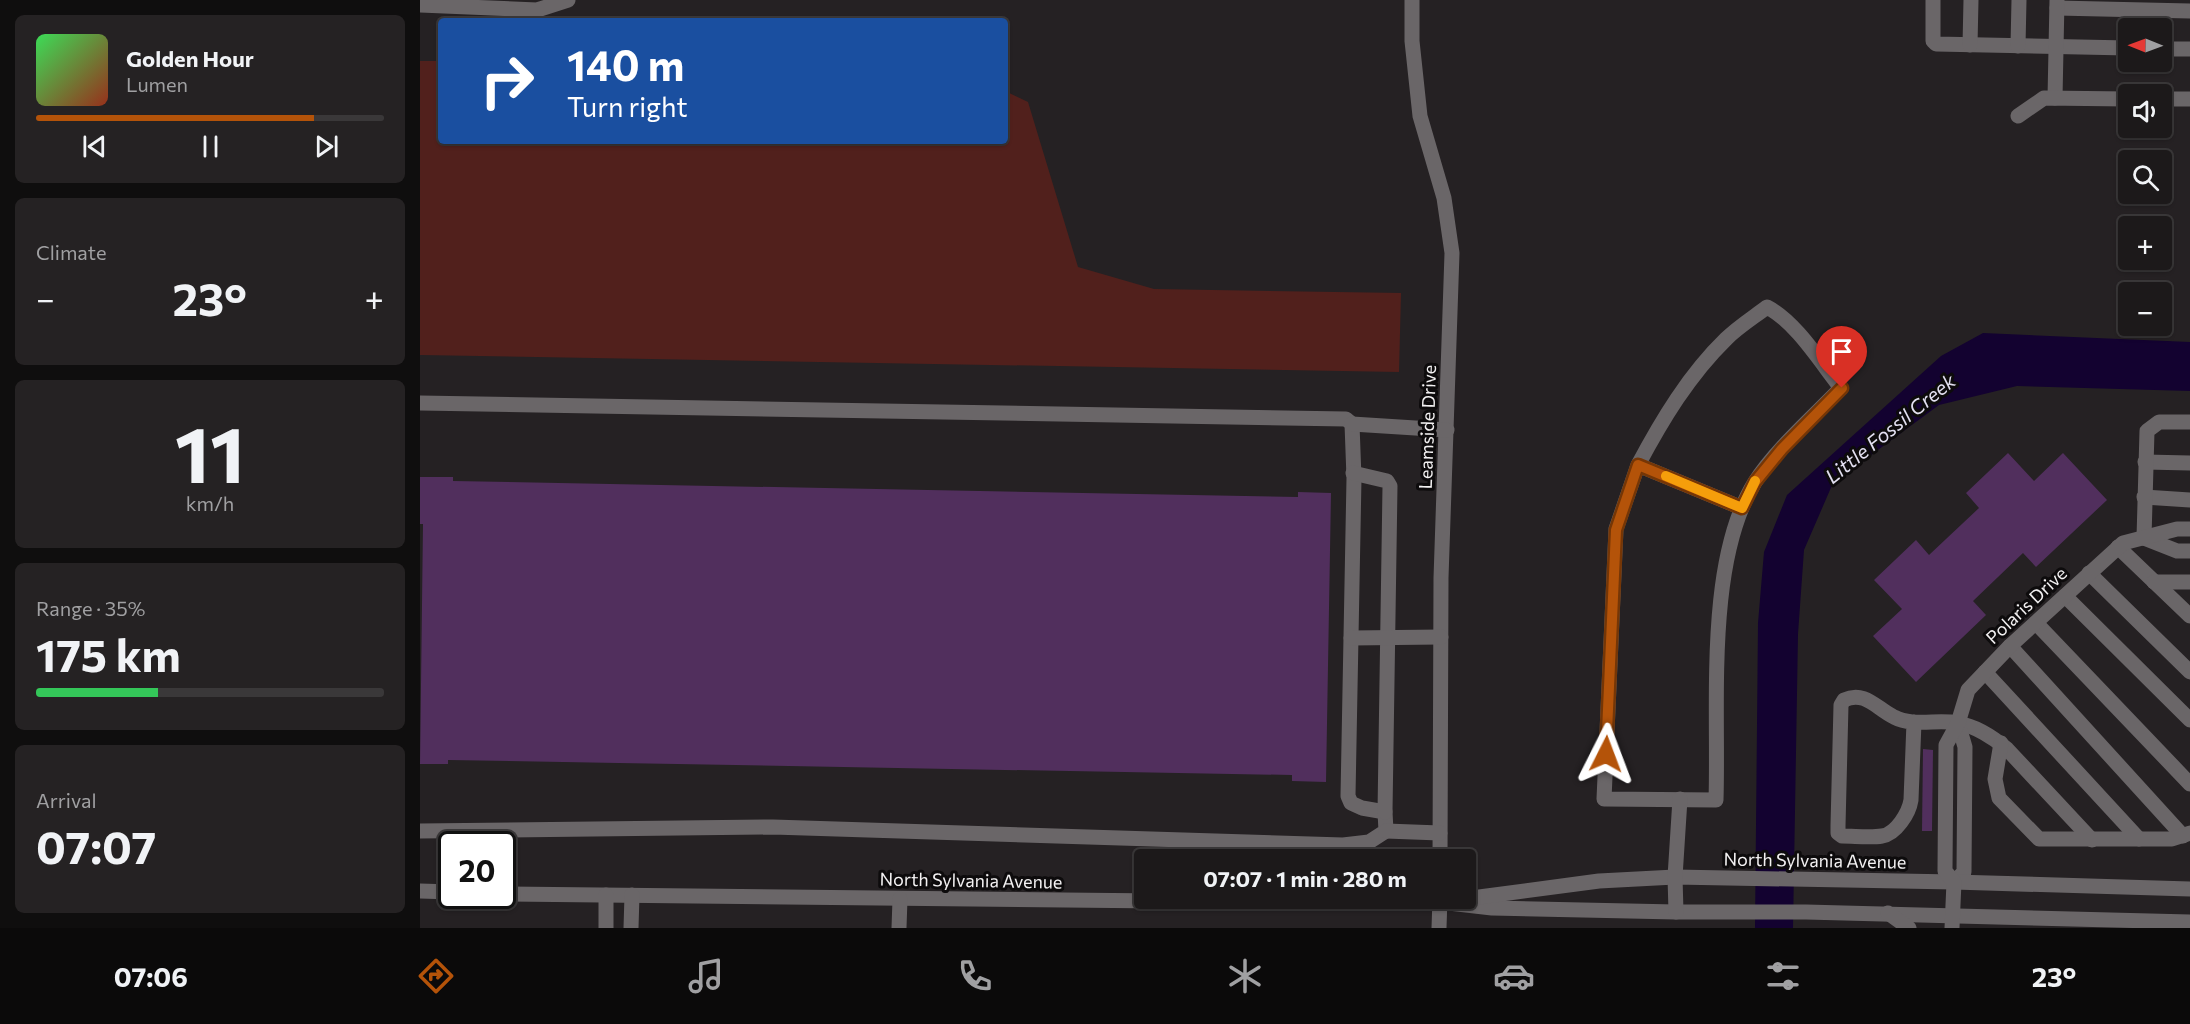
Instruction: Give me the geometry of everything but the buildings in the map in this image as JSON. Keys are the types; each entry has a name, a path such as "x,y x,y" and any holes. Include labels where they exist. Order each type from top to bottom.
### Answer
{"street":[{"path":"420,5 537,10 568,0"},
{"name":"Leamside Drive","path":"1412,0 1412,41 1420,116 1444,198 1452,253 1441,578 1440,849"},
{"path":"1933,0 1934,43 2118,48"},
{"path":"1970,45 1971,0"},
{"path":"2018,46 2019,0"},
{"path":"2055,98 2057,4 2190,11"},
{"path":"2172,49 2190,49"},
{"path":"2018,116 2044,98 2118,99"},
{"path":"2172,99 2190,99"},
{"path":"1767,307 1794,330 1842,388 1782,449 1755,482 1742,508 1734,525 1725,567 1720,624 1716,800 1604,798 1616,530 1638,465 1662,419 1700,367 1727,337 1767,307"},
{"path":"420,403 1326,418 1346,419 1352,424 1447,430"},
{"path":"2190,422 2159,422 2146,431 2144,497 2144,537 2177,551 2190,551"},
{"path":"1352,424 1348,796 1351,803 1362,808 1385,812"},
{"path":"2145,462 2190,463"},
{"path":"1638,465 1742,508"},
{"path":"1353,472 1388,481 1390,486 1386,831"},
{"path":"2144,497 2190,500"},
{"name":"Polaris Drive","path":"1953,922 1954,882 1946,871 1946,746 1958,723 1968,690 2010,646 2123,543 2177,529 2190,529"},
{"path":"2118,547 2190,616"},
{"path":"2089,573 2190,672"},
{"path":"2154,582 2190,582"},
{"path":"2065,596 2190,720"},
{"path":"2036,623 2190,784"},
{"path":"1351,638 1441,637"},
{"path":"2001,743 1995,779 1996,788 2003,803 2039,839 2172,839 2187,835 2010,646"},
{"path":"1985,672 2139,839"},
{"path":"1914,722 1911,800 1908,812 1897,825 1882,836 1842,836 1838,832 1841,705 1850,697 1864,698 1904,722 1914,722 1958,723 1994,738 2092,840"},
{"path":"1676,912 1675,877 1680,800"},
{"path":"420,831 773,827 1343,845 1369,842 1386,831 1440,833"},
{"name":"North Sylvania Avenue","path":"1476,896 1599,881 1675,877 2190,889"},
{"path":"420,891 438,892"},
{"name":"North Sylvania Avenue","path":"516,894 1134,899"},
{"path":"606,895 606,928"},
{"path":"631,928 632,895"},
{"path":"899,928 900,899"},
{"name":"North Sylvania Avenue","path":"1476,906 1492,908 1676,912 1887,914 1953,922 2004,918 2190,922"},
{"path":"1439,928 1440,909"},
{"path":"1887,914 1909,928"},
{"path":"1990,928 2004,918"}],"shaded area":[{"path":"420,61 438,61 438,144 1008,144 1008,92 1028,102 1078,267 1154,289 1401,293 1399,372 420,355"}],"water":[{"name":"Little Fossil Creek","path":"1983,333 2190,342 2190,391 2017,386 1939,405 1833,483 1804,550 1798,634 1793,928 1755,928 1758,623 1764,552 1787,495 1941,356"}],"slow traffic":[{"path":"1666,476 1742,508 1755,481"}],"route":[{"path":"1606,754 1616,530 1638,465 1742,508 1755,482 1782,449 1842,388"}]}
